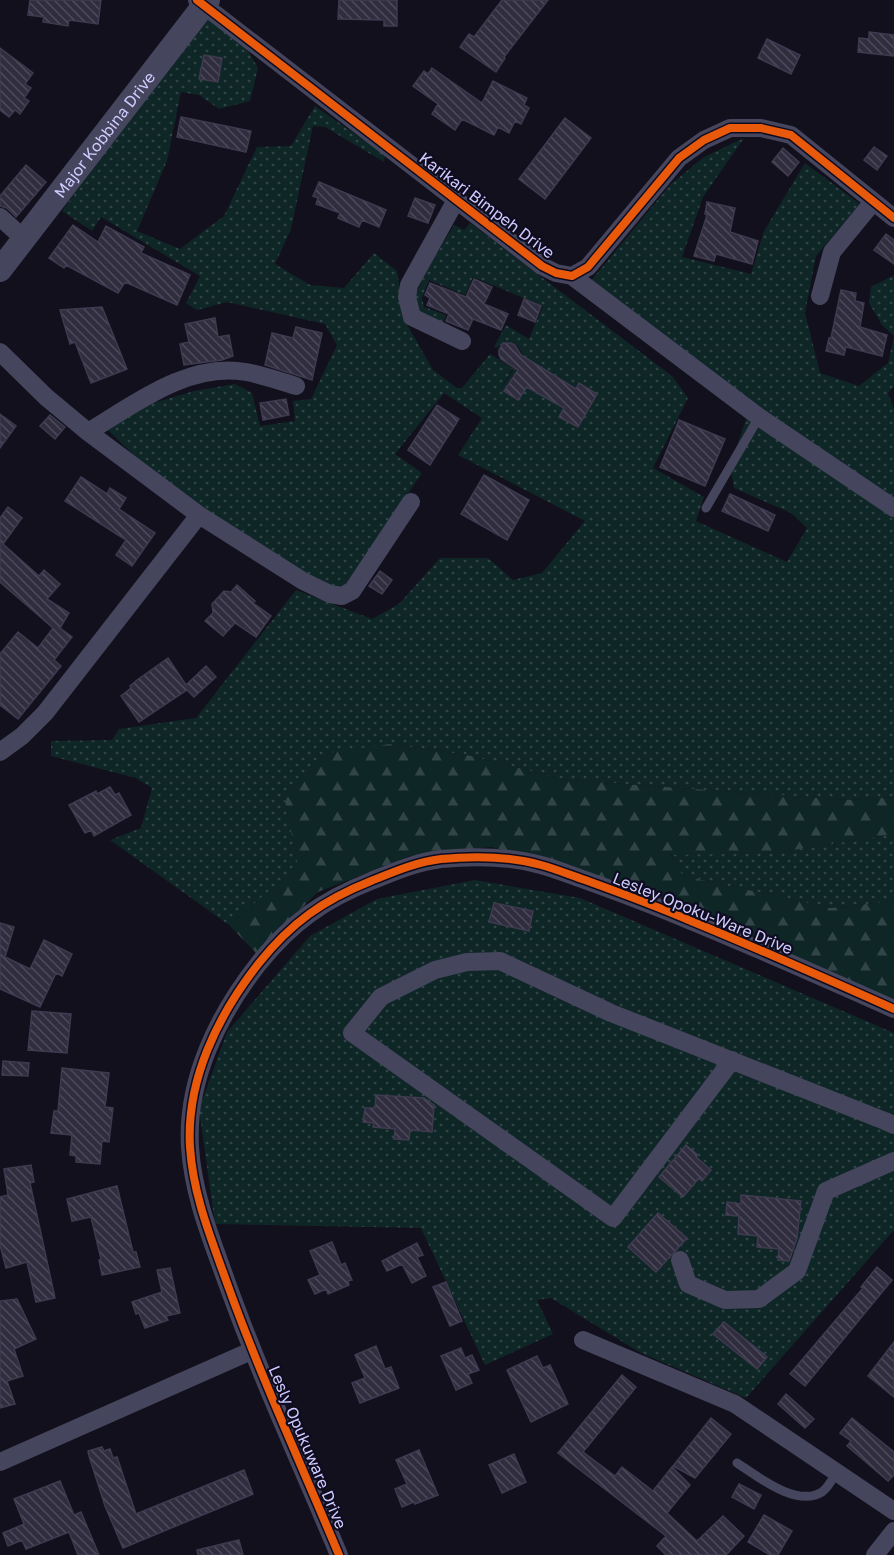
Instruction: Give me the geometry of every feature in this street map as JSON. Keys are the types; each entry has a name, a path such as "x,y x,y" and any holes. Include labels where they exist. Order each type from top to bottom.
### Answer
{"street":[{"name":"Karikari Bimpeh Drive","path":"203,2 542,266 556,273 572,276 759,417 894,508"},
{"name":"Major Kobbina Drive","path":"0,270 203,2"},
{"path":"572,276 588,267 602,252 679,158 704,140 730,128 761,128 791,135 894,219"},
{"path":"456,200 409,285 407,297 412,317 462,340"},
{"path":"820,296 832,252 873,202"},
{"path":"0,217 23,238"},
{"path":"0,352 46,397 88,432 199,515 303,582 330,594 342,596 352,591 411,502"},
{"path":"88,432 163,387 199,375 245,372 296,386"},
{"path":"0,752 22,736 45,713 199,515"},
{"name":"Lesley Opoku-Ware Drive","path":"251,1351 207,1227 196,1189 190,1148 190,1118 196,1080 222,1019 245,982 273,946 306,915 330,899 404,867 438,860 505,859 540,864 642,900 894,1010"},
{"path":"732,1060 613,1218 352,1033 381,997 435,970 467,962 501,962 611,1013 732,1060 894,1125"},
{"path":"680,1260 688,1284 725,1300 759,1299 797,1271 826,1191 894,1161"},
{"path":"583,1340 735,1404 894,1511"},
{"path":"0,1462 251,1351"},
{"name":"Lesly Opukuware Drive","path":"251,1351 339,1555"},
{"path":"875,1555 894,1531"}],"lane":[{"path":"706,508 759,417"},
{"path":"737,1463 781,1491 806,1496 823,1491 836,1473"}],"green space":[{"path":"203,15 243,42 258,68 250,101 219,109 199,95 181,92 167,161 137,231 180,249 224,216 257,147 291,146 315,106 385,155 384,162 325,127 313,126 291,229 275,264 310,285 344,288 374,253 397,271 405,321 433,370 457,388 462,388 490,354 513,368 496,396 523,355 512,342 494,347 506,325 529,339 543,306 473,277 465,295 429,280 422,298 424,307 446,315 443,323 423,315 415,306 415,299 423,277 454,225 464,230 470,223 672,376 688,398 653,468 704,497 696,521 787,562 807,528 791,513 734,488 730,467 751,404 590,282 670,185 704,157 744,138 703,197 682,257 751,274 764,231 805,163 860,204 816,256 805,313 820,373 859,386 888,363 894,336 894,386 888,393 894,409 894,797 850,800 567,780 467,755 390,744 284,796 299,866 229,925 110,840 141,828 152,788 136,778 51,756 51,741 112,740 119,729 196,718 296,590 372,619 399,604 440,558 488,558 513,580 542,573 585,521 458,455 482,418 444,393 395,454 422,473 340,592 300,571 154,475 108,430 143,406 194,391 235,384 252,393 260,426 295,421 293,401 311,399 337,345 325,324 227,302 197,310 186,303 200,276 101,217 92,231 62,211"},
{"path":"894,275 894,336 882,325 869,303 871,287"},
{"path":"390,744 467,755 567,780 850,800 894,797 894,834 775,853 671,855 683,876 831,908 894,901 894,1002 565,865 491,847 410,856 318,892 256,953 229,925 298,866 284,796 321,754"},
{"path":"894,834 894,901 831,908 682,876 671,854 775,853"},
{"path":"475,880 580,898 894,1033 894,1230 746,1398 641,1353 551,1298 537,1300 553,1334 485,1365 421,1228 215,1224 199,1109 227,1032 310,936 377,899"}],"building":[{"path":"30,0 101,0 98,24 69,20 68,26 43,22 44,17 28,15"},
{"path":"339,0 397,0 397,26 384,26 384,20 338,19"},
{"path":"502,0 548,0 504,57 496,72 460,47 469,34 474,37"},
{"path":"869,32 894,35 894,56 858,52 859,38 869,39"},
{"path":"767,39 800,55 791,74 758,58"},
{"path":"0,48 33,73 25,84 31,88 24,98 29,101 20,114 15,110 9,117 0,110"},
{"path":"204,55 222,58 218,82 199,79"},
{"path":"432,68 482,103 493,81 527,98 524,105 529,108 521,124 515,121 509,133 498,127 494,135 462,119 455,130 432,114 438,104 413,86 424,71 428,74"},
{"path":"181,117 251,131 246,152 177,137"},
{"path":"565,118 591,138 545,199 519,179"},
{"path":"874,147 887,156 877,170 864,160"},
{"path":"783,148 799,162 788,176 772,162"},
{"path":"26,165 46,182 16,217 7,208 0,206 0,196"},
{"path":"319,182 386,210 379,227 362,220 359,227 338,218 340,213 316,204 318,198 313,196"},
{"path":"415,198 435,205 428,223 408,216"},
{"path":"707,202 735,208 730,232 758,241 752,264 716,254 714,261 694,256 707,215 705,214"},
{"path":"73,225 98,242 106,226 144,247 141,253 190,275 177,305 125,282 118,293 66,265 64,268 49,258"},
{"path":"886,234 894,240 894,264 874,250"},
{"path":"474,279 492,287 484,304 508,314 501,330 473,319 468,330 446,321 449,314 427,305 430,298 425,295 430,283 466,297"},
{"path":"841,290 856,293 855,301 864,303 860,327 887,335 882,356 846,347 844,355 826,351"},
{"path":"524,299 541,306 535,322 518,315"},
{"path":"102,307 127,369 91,383 75,342 70,344 60,310"},
{"path":"215,318 218,337 229,335 233,356 222,360 184,365 180,344 189,342 185,324"},
{"path":"296,327 322,333 312,380 265,365 272,333 293,338"},
{"path":"503,343 515,345 521,355 576,389 579,383 597,394 578,427 559,417 564,408 527,387 518,400 504,391 518,370 501,359 499,350"},
{"path":"286,399 289,415 263,420 260,403"},
{"path":"437,405 459,419 430,465 408,450"},
{"path":"0,414 16,426 0,448"},
{"path":"50,415 65,427 55,439 40,426"},
{"path":"679,420 725,439 705,486 660,467"},
{"path":"484,475 529,500 507,540 461,514"},
{"path":"81,477 107,494 110,488 126,498 119,509 155,533 132,566 116,555 126,540 65,501"},
{"path":"730,494 775,515 768,531 722,511"},
{"path":"8,507 22,518 3,544 39,576 44,570 60,584 47,599 69,613 60,628 72,637 54,660 61,666 18,719 0,705 0,654 18,632 38,648 53,628 0,582 0,518"},
{"path":"380,571 392,580 382,594 369,586"},
{"path":"237,585 255,601 253,603 271,616 256,637 235,623 223,636 205,621 213,613 212,604 224,591 231,592"},
{"path":"168,658 186,685 206,666 216,677 194,697 187,690 139,722 121,696 137,680"},
{"path":"110,787 115,795 119,793 131,815 94,836 91,830 85,833 69,805 96,791 97,794"},
{"path":"494,903 533,911 529,931 489,922"},
{"path":"0,923 14,927 5,957 30,969 44,940 72,954 62,976 56,973 40,1007 0,989"},
{"path":"32,1011 71,1014 67,1053 28,1050"},
{"path":"3,1061 29,1063 28,1076 2,1075"},
{"path":"62,1068 109,1073 105,1107 113,1108 109,1142 102,1141 100,1164 76,1162 76,1156 70,1155 72,1135 51,1133 54,1111 58,1111"},
{"path":"376,1095 424,1098 434,1105 432,1132 410,1130 409,1140 394,1139 395,1129 373,1127 374,1123 363,1122 365,1108 375,1108"},
{"path":"686,1145 711,1170 702,1181 699,1178 683,1197 659,1177"},
{"path":"31,1165 34,1182 30,1183 55,1298 36,1302 27,1262 6,1268 0,1245 0,1197 8,1195 4,1169"},
{"path":"117,1186 133,1252 136,1252 140,1267 102,1275 99,1260 101,1259 91,1217 72,1221 67,1199"},
{"path":"741,1195 801,1201 797,1238 789,1261 778,1260 779,1249 757,1247 758,1236 738,1234 739,1216 726,1215 727,1202 741,1204"},
{"path":"658,1213 687,1238 656,1272 628,1247"},
{"path":"332,1242 341,1265 345,1263 352,1280 348,1281 349,1285 328,1294 326,1289 315,1294 308,1280 320,1275 310,1251"},
{"path":"417,1243 423,1255 417,1257 426,1276 412,1283 402,1264 387,1271 382,1261"},
{"path":"877,1267 892,1280 805,1386 790,1374 863,1288 861,1287"},
{"path":"170,1268 180,1313 166,1316 168,1320 145,1328 132,1302 162,1292 157,1270"},
{"path":"446,1282 462,1321 450,1326 433,1287"},
{"path":"17,1299 36,1339 14,1349 23,1376 7,1381 15,1404 0,1408 0,1301"},
{"path":"724,1322 767,1357 757,1369 713,1334"},
{"path":"894,1342 894,1397 868,1376"},
{"path":"376,1346 385,1369 391,1367 399,1388 360,1403 352,1383 365,1378 355,1355"},
{"path":"461,1348 465,1358 472,1355 479,1370 468,1374 472,1383 456,1390 441,1356"},
{"path":"537,1356 543,1368 550,1365 568,1404 531,1422 507,1370"},
{"path":"622,1375 636,1387 583,1452 615,1476 622,1467 653,1491 672,1467 690,1485 667,1513 697,1541 723,1516 744,1536 726,1555 666,1555 657,1546 666,1536 558,1453"},
{"path":"786,1394 814,1419 805,1428 778,1404"},
{"path":"711,1418 731,1434 695,1478 673,1466"},
{"path":"852,1418 894,1452 894,1475 888,1481 847,1446 851,1441 840,1433"},
{"path":"102,1447 104,1451 110,1449 113,1458 117,1457 136,1514 244,1470 253,1494 123,1548 105,1506 89,1456 88,1451"},
{"path":"419,1450 438,1495 402,1507 395,1489 407,1484 396,1460"},
{"path":"514,1454 526,1482 502,1493 489,1465"},
{"path":"60,1481 74,1515 81,1512 99,1555 78,1555 69,1532 26,1549 22,1540 8,1546 3,1533 24,1524 14,1499"},
{"path":"739,1484 761,1495 754,1509 732,1497"},
{"path":"764,1515 792,1531 778,1555 770,1555 748,1542"},
{"path":"239,1540 243,1555 198,1555 197,1550"}],"cycle path":[{"path":"197,0 542,266 556,273 572,276 588,267 679,158 704,140 730,128 761,128 791,135 894,218"},
{"path":"339,1555 267,1385 227,1283 199,1199 190,1147 193,1097 199,1073 218,1026 244,983 283,936 309,914 338,896 423,862 478,857 516,860 552,868 652,905 894,1009"}]}
